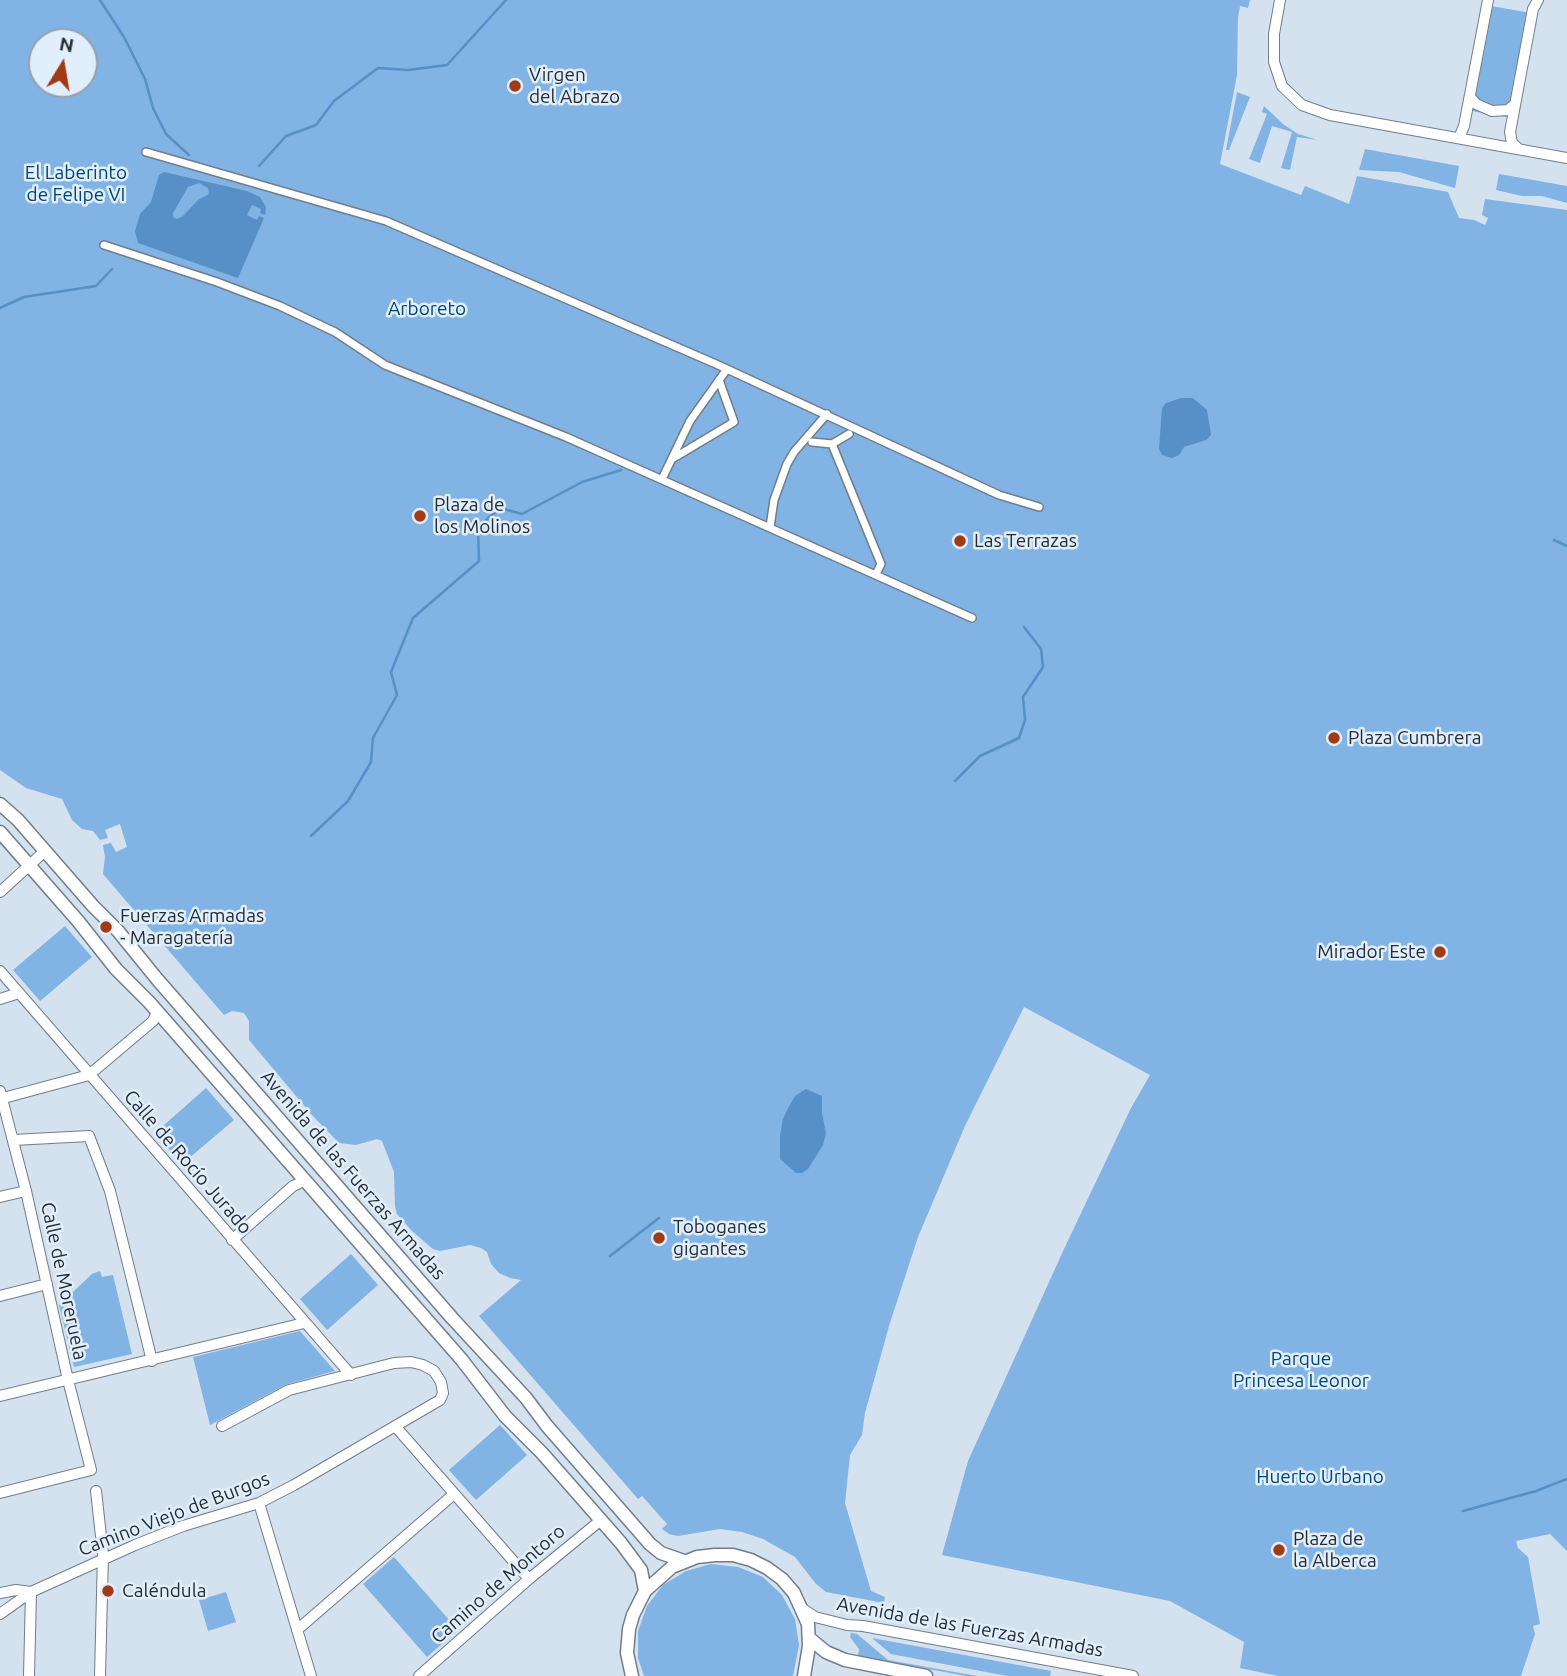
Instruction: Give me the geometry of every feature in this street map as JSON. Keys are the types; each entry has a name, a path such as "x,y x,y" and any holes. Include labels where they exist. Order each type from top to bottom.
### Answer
{"street":[{"path":"1280,0 1274,34 1274,62 1282,86 1302,105 1330,115 1567,158"},
{"path":"1459,138 1464,126 1488,0"},
{"path":"1520,149 1510,138 1533,9 1538,0"},
{"path":"1470,97 1476,104 1492,111 1508,110 1515,104"},
{"path":"146,152 386,221 828,414 999,495 1039,507"},
{"path":"104,245 280,306 335,332 385,365 566,437 972,618"},
{"path":"662,479 690,421 727,369"},
{"path":"671,460 734,422 719,380"},
{"path":"770,527 774,500 787,464 794,452 828,414"},
{"path":"812,442 832,444 849,434"},
{"path":"832,444 881,564 876,574"},
{"name":"Avenida de las Fuerzas Armadas","path":"0,804 18,820 118,931 650,1544 661,1553 684,1562"},
{"name":"Avenida de las Fuerzas Armadas","path":"0,832 116,969 158,1012 462,1360 505,1416 638,1563 645,1591"},
{"path":"0,892 45,851"},
{"name":"Calle de Rocío Jurado","path":"0,971 351,1375"},
{"path":"0,999 19,993"},
{"path":"1,1096 89,1075 153,1021 158,1012"},
{"name":"Calle de Moreruela","path":"0,1493 91,1471 26,1191 1,1096"},
{"path":"13,1140 89,1136 110,1191 152,1361"},
{"path":"232,1240 293,1186 304,1181"},
{"path":"0,1197 26,1191"},
{"path":"0,1296 47,1284"},
{"path":"0,1396 304,1323"},
{"name":"Camino Viejo de Burgos","path":"0,1614 31,1592 103,1559 183,1526 258,1503 395,1426 440,1399 443,1393 441,1382 433,1371 411,1362 394,1363 351,1375"},
{"path":"222,1426 289,1390 351,1375"},
{"path":"395,1426 528,1579"},
{"path":"96,1492 103,1559 100,1676"},
{"path":"297,1630 454,1494"},
{"path":"258,1503 311,1676"},
{"name":"Camino de Montoro","path":"419,1676 528,1579 601,1520"},
{"path":"632,1676 627,1653 629,1629 645,1591 667,1570 684,1562 715,1555 751,1560 782,1579 794,1593 808,1624 804,1676"},
{"path":"0,1593 16,1590 31,1592 30,1676"},
{"name":"Avenida de las Fuerzas Armadas","path":"803,1609 815,1617 847,1625 1133,1676"},
{"path":"809,1638 826,1652 845,1660 926,1676"}],"green space":[{"path":"0,0 1250,0 1248,8 1240,6 1237,75 1220,164 1301,195 1305,186 1349,204 1357,176 1448,192 1459,218 1485,225 1488,218 1482,215 1485,199 1567,210 1567,1551 1550,1534 1516,1541 1518,1548 1528,1557 1540,1624 1533,1626 1535,1634 1521,1676 1278,1676 1240,1668 1244,1642 1170,1601 942,1555 968,1461 1064,1249 1131,1108 1150,1075 1024,1007 965,1126 918,1237 889,1326 865,1413 862,1435 850,1455 845,1503 871,1591 885,1597 884,1603 826,1592 816,1584 795,1557 763,1539 720,1529 678,1536 662,1529 667,1524 642,1496 638,1499 479,1316 521,1280 499,1273 491,1264 487,1252 481,1248 470,1245 440,1251 433,1249 412,1231 397,1214 394,1172 382,1141 377,1139 356,1145 339,1143 249,1040 249,1021 244,1013 232,1011 224,1015 103,874 103,845 111,843 116,852 127,847 120,824 105,830 108,838 100,840 93,831 82,829 72,820 62,799 26,788 0,770"},
{"path":"1491,6 1531,13 1511,118 1472,111"},
{"path":"1237,92 1250,97 1229,150 1226,150"},
{"path":"1264,106 1298,134 1318,140 1297,137 1290,170 1281,168 1292,132 1272,126 1260,163 1249,159 1267,114 1262,112"},
{"path":"1365,149 1459,166 1455,188 1399,172 1359,170"},
{"path":"1499,174 1567,186 1567,203 1542,196 1522,196 1496,190"},
{"path":"65,926 92,957 40,1001 13,970"},
{"path":"206,1088 234,1120 182,1164 155,1133"},
{"path":"351,1254 378,1285 327,1330 300,1299"},
{"path":"100,1271 102,1277 113,1275 132,1354 74,1367 59,1305 92,1274"},
{"path":"300,1331 335,1371 287,1384 210,1425 193,1357"},
{"path":"500,1425 527,1455 476,1500 449,1470"},
{"path":"394,1557 458,1630 427,1657 363,1584"},
{"path":"711,1564 738,1567 763,1577 782,1595 795,1619 799,1645 793,1676 644,1676 638,1658 638,1631 647,1606 663,1585 686,1571"},
{"path":"226,1592 236,1622 208,1631 199,1600"},
{"path":"851,1633 857,1634 888,1660 977,1676 858,1656 859,1649 850,1637"},
{"path":"872,1638 1051,1671 1050,1676 1007,1676 891,1654"}],"shaded area":[{"path":"164,172 247,191 260,197 266,207 265,215 260,213 261,209 252,205 247,215 257,220 259,216 264,218 238,278 138,243 135,231 140,214 151,202 159,175","holes":["199,183 208,188 209,194 198,200 183,216 177,219 173,217 188,187"]},
{"path":"1181,398 1193,398 1207,410 1211,435 1206,440 1184,447 1179,455 1172,458 1162,455 1159,449 1162,408 1166,403"},
{"path":"806,1089 822,1096 826,1133 823,1145 808,1169 796,1173 780,1159 780,1136 788,1108 795,1096"}],"waterway":[{"path":"100,0 124,37 145,79 153,108 166,134 189,155"},
{"path":"259,166 286,136 316,125 334,101 378,68 408,70 447,65 506,0"},
{"path":"0,308 24,297 96,286 112,269"},
{"path":"311,836 348,801 371,762 373,738 397,695 391,672 413,618 479,561 478,527 500,508 522,514 582,482 621,470"},
{"path":"1554,540 1567,546"},
{"path":"955,781 980,756 1019,738 1025,720 1023,697 1043,667 1041,649 1024,627"},
{"path":"610,1256 659,1218"},
{"path":"1463,1511 1536,1491 1567,1479"}],"place":[{"name":"Virgen del Abrazo","path":"515,86"},
{"name":"Plaza de los Molinos","path":"420,516"},
{"name":"Las Terrazas","path":"960,541"},
{"name":"Plaza Cumbrera","path":"1334,738"},
{"name":"Fuerzas Armadas - Maragatería","path":"106,927"},
{"name":"Mirador Este","path":"1440,952"},
{"name":"Toboganes gigantes","path":"659,1238"},
{"name":"Plaza de la Alberca","path":"1279,1550"},
{"name":"Caléndula","path":"108,1591"}],"park label":[{"name":"El Laberinto de Felipe VI","path":"76,184"},
{"name":"Arboreto","path":"427,309"},
{"name":"Parque Princesa Leonor","path":"1301,1370"},
{"name":"Huerto Urbano","path":"1320,1477"}]}
